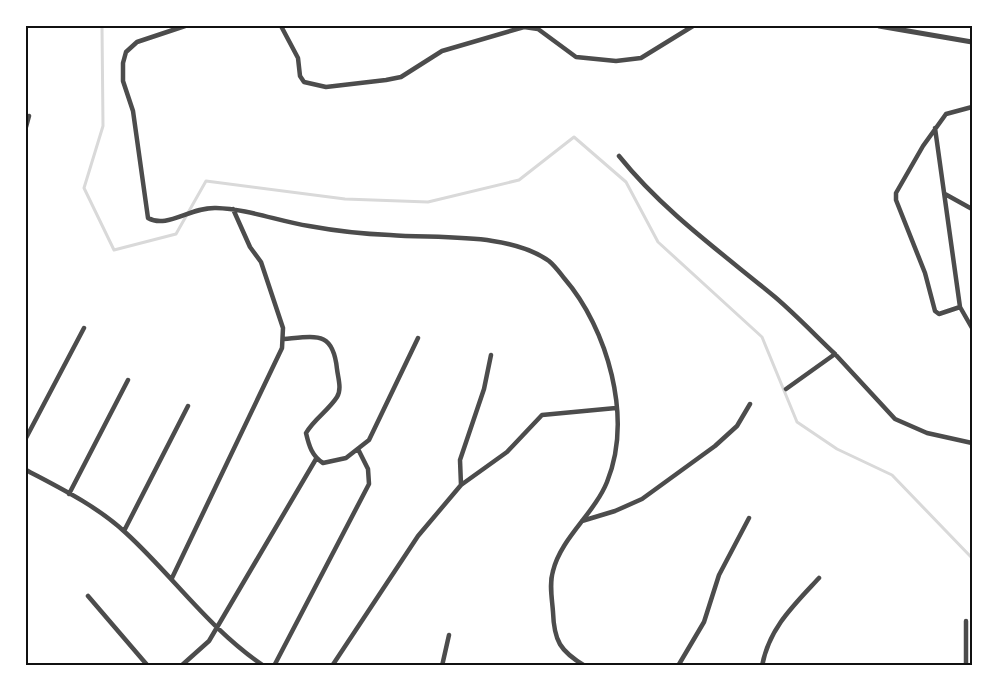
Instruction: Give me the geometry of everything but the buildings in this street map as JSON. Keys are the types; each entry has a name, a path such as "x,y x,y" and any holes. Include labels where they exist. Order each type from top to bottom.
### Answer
{"street":[{"path":"185,26 137,42 126,52 123,63 123,81 133,111 148,219 155,223 165,223 195,209 233,208 310,226 390,236 464,238 518,246 550,262 575,291 593,323 607,360 616,408 616,449 607,484 562,551 553,570 551,584 557,639 564,653 585,666"},
{"path":"281,26 298,58 300,76 304,82 326,87 401,77 442,51 524,27 538,29 576,57 616,61 640,58 693,26"},
{"path":"882,26 972,41"},
{"path":"960,307 948,313 939,314 935,311 925,273 896,200 896,192 946,114 972,107"},
{"path":"26,128 29,116"},
{"path":"935,128 945,194 945,216 960,307 972,328"},
{"path":"619,156 639,180 714,248 777,299 835,354 895,419 927,433 972,443"},
{"path":"945,194 972,209"},
{"path":"172,578 282,348 284,339 283,328 261,262 250,247 233,208"},
{"path":"26,438 84,328"},
{"path":"284,339 313,336 322,338 331,344 335,354 338,396 310,425 306,433 309,447 316,459 323,463 346,458 374,433 418,338"},
{"path":"786,389 835,354"},
{"path":"461,485 460,460 484,389 491,355"},
{"path":"69,494 128,380"},
{"path":"582,521 615,511 642,498 715,446 737,426 750,405"},
{"path":"124,531 188,406"},
{"path":"332,666 418,536 461,485 507,452 542,415 616,408"},
{"path":"274,666 369,484 368,469 358,449"},
{"path":"181,666 209,641 217,629 316,459"},
{"path":"26,470 94,507 124,531 172,578 217,629 264,666"},
{"path":"678,666 704,622 719,574 749,518"},
{"path":"762,666 767,644 776,625 819,578"},
{"path":"88,596 148,666"},
{"path":"966,621 966,666"},
{"path":"442,666 449,635"}],"waterway":[{"path":"102,26 103,126 84,188 114,250 176,234 206,181 345,199 428,202 519,180 574,137 626,182 658,242 762,337 797,422 837,449 892,475 972,558"}]}
